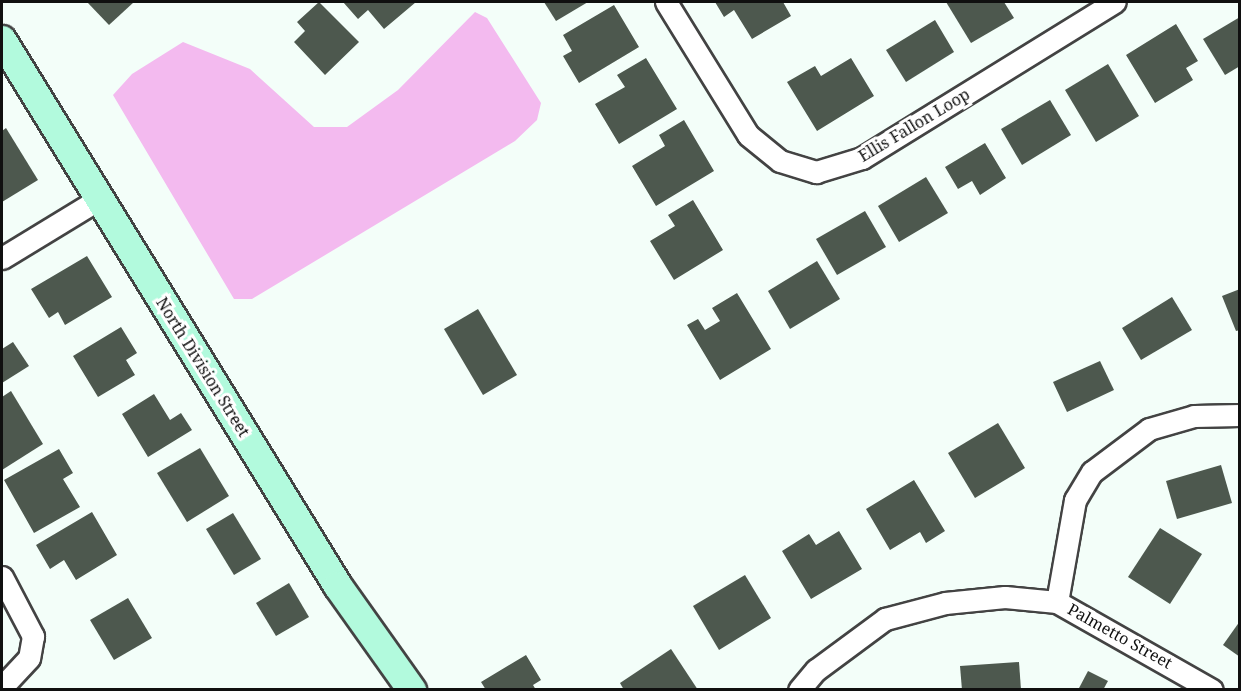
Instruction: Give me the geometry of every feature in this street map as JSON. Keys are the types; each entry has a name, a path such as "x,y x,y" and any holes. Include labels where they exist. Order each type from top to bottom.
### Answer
{"street":[{"name":"Ellis Fallon Loop","path":"666,2 748,135 780,161 816,172 862,158 1115,2"},
{"name":"North Division Street","path":"2,40 338,586 412,690"},
{"path":"2,258 99,199"},
{"path":"1057,602 1075,500 1092,472 1149,429 1194,416 1239,415"},
{"path":"2,577 33,636 29,658 2,687"},
{"name":"Palmetto Street","path":"799,690 816,670 885,619 975,600 1057,602 1212,690"}],"shaded area":[{"path":"475,12 487,18 541,103 537,120 515,141 252,299 234,299 113,95 132,74 183,42 250,69 314,127 347,127 398,90"}],"building":[{"path":"87,2 134,2 109,25"},
{"path":"319,2 359,42 325,75 294,42 305,31 297,22"},
{"path":"343,2 416,2 384,29 368,10 358,19"},
{"path":"544,2 588,2 556,21"},
{"path":"715,2 783,2 791,16 752,39 734,10 724,17"},
{"path":"946,2 1004,2 1014,18 971,43"},
{"path":"614,5 639,47 579,83 563,56 572,51 563,35"},
{"path":"1240,17 1240,66 1225,75 1203,39"},
{"path":"935,20 954,52 906,82 886,50"},
{"path":"1176,24 1198,61 1186,68 1193,80 1155,103 1126,55"},
{"path":"646,58 677,109 619,144 595,104 625,87 617,75"},
{"path":"851,58 874,96 817,131 787,82 815,66 821,76"},
{"path":"1108,64 1139,116 1096,142 1065,90"},
{"path":"1050,100 1071,135 1022,165 1001,129"},
{"path":"684,120 714,171 656,206 632,166 665,146 659,135"},
{"path":"6,128 38,180 2,202 2,131"},
{"path":"985,143 1006,178 980,195 972,181 958,189 945,167"},
{"path":"926,177 948,213 899,242 878,206"},
{"path":"693,200 723,250 674,280 650,241 675,226 668,215"},
{"path":"865,211 886,247 837,275 816,239"},
{"path":"87,256 112,297 65,325 58,312 49,318 31,289"},
{"path":"817,261 840,299 790,329 768,291"},
{"path":"1240,289 1240,330 1236,331 1222,296"},
{"path":"737,293 771,349 720,380 687,325 698,319 705,330 720,321 712,308"},
{"path":"1172,297 1192,330 1141,360 1122,328"},
{"path":"478,309 517,375 483,395 444,329"},
{"path":"121,327 137,353 126,360 135,375 98,397 73,356"},
{"path":"13,342 29,366 2,383 2,349"},
{"path":"1100,361 1114,390 1067,412 1053,382"},
{"path":"11,391 43,444 2,470 2,397"},
{"path":"154,394 170,420 181,413 192,430 148,457 122,414"},
{"path":"998,423 1025,468 975,498 948,453"},
{"path":"200,448 229,496 187,522 157,473"},
{"path":"59,449 73,473 63,479 80,507 34,533 4,480"},
{"path":"1221,465 1232,503 1177,519 1166,481"},
{"path":"914,480 945,531 926,543 920,532 890,550 866,509"},
{"path":"92,512 117,555 76,580 64,560 50,569 36,545"},
{"path":"233,513 261,559 234,575 206,529"},
{"path":"1160,528 1202,554 1170,604 1128,577"},
{"path":"839,531 862,569 811,599 782,551 809,534 816,545"},
{"path":"745,575 771,618 719,650 693,606"},
{"path":"289,583 309,617 276,636 256,603"},
{"path":"128,598 152,638 114,660 90,620"},
{"path":"1240,621 1240,657 1223,645"},
{"path":"671,649 698,690 624,690 620,683"},
{"path":"526,655 541,680 533,685 536,690 486,690 481,682"},
{"path":"1019,662 1021,690 962,690 960,666"},
{"path":"1088,671 1108,681 1103,690 1078,690"}]}
